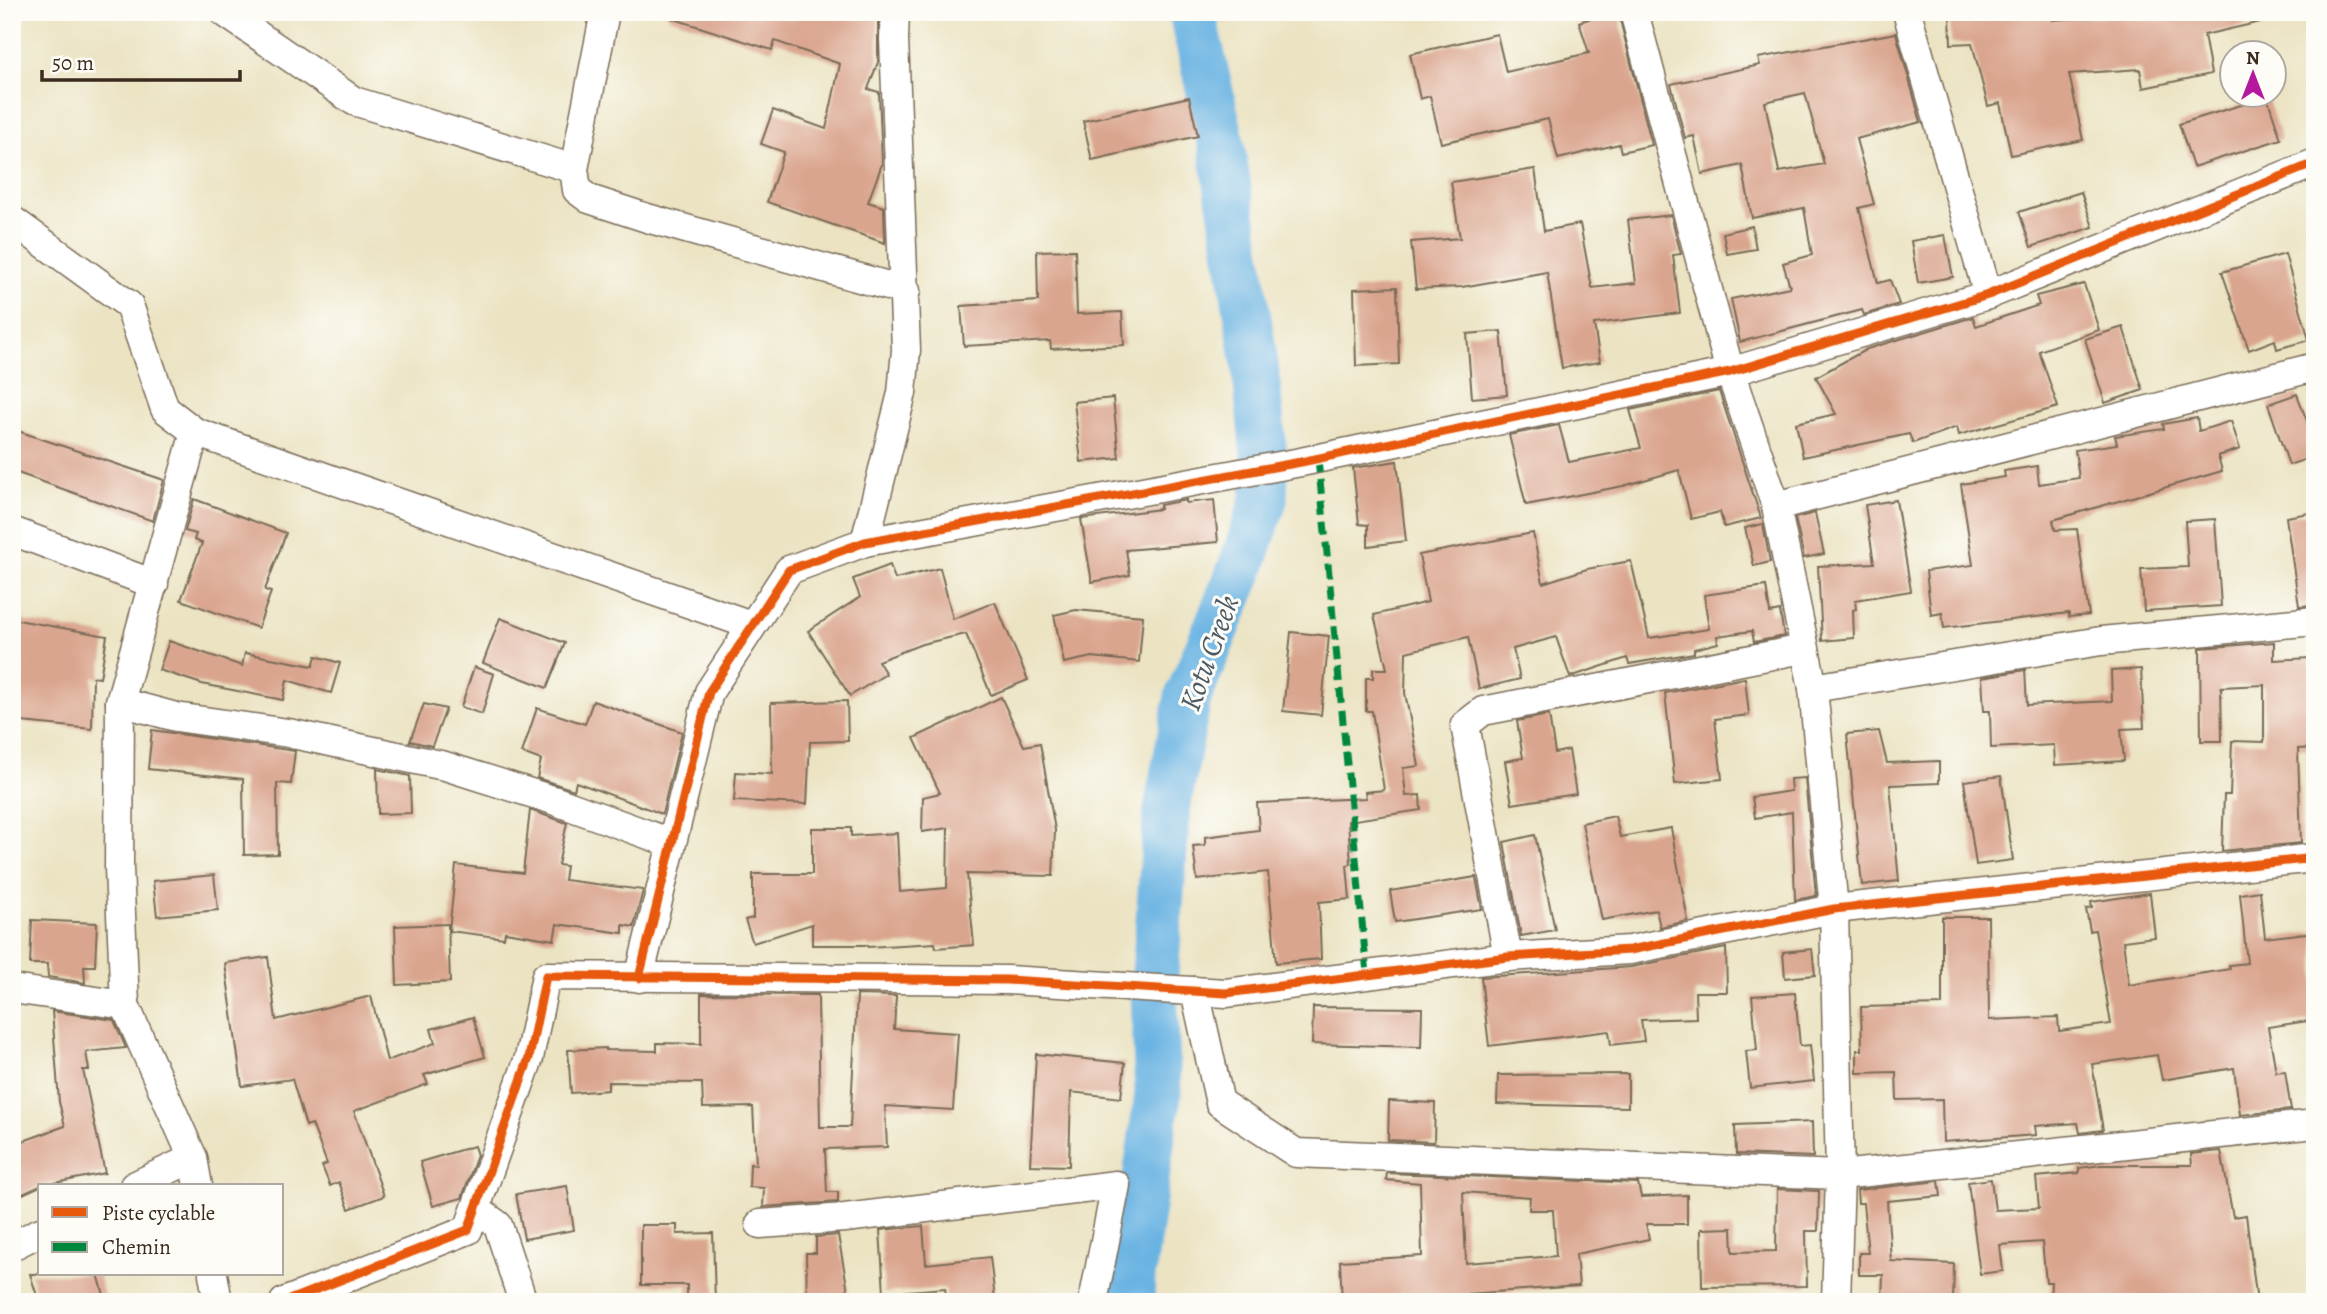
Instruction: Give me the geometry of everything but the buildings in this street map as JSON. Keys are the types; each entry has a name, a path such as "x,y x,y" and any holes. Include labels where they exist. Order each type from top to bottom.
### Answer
{"street":[{"path":"224,12 354,101 574,169"},
{"path":"605,12 574,169 577,190 589,199 906,290"},
{"path":"865,542 902,393 906,350 895,12"},
{"path":"1634,12 1730,372 1776,506 1813,688 1834,909 1840,1175 1836,1302"},
{"path":"1907,12 1988,295"},
{"path":"639,978 709,692 789,570 865,542 1301,462 1730,372 1988,295 2315,163"},
{"path":"12,220 129,304 165,409 195,432 751,625"},
{"path":"1776,506 2315,367"},
{"path":"195,432 120,702 119,868 125,1005 193,1158 198,1184"},
{"path":"12,531 154,584"},
{"path":"1813,688 2101,641 2315,621"},
{"path":"1508,957 1465,725 1483,711 1804,649"},
{"path":"120,702 176,717 288,733 445,766 552,800 671,843"},
{"path":"284,1302 468,1230 529,1058 546,976 1007,980 1226,993 1508,957 1630,950 1834,909 2315,858"},
{"path":"12,989 125,1005"},
{"path":"1195,991 1220,1103 1296,1153 1840,1175 2315,1124"},
{"path":"138,1184 193,1158"},
{"path":"760,1224 845,1218 1116,1185 1093,1302"},
{"path":"475,1209 498,1225 523,1302"},
{"path":"12,1246 38,1233"},
{"path":"213,1276 218,1302"}],"waterway":[{"name":"Kotu Creek","path":"1131,1302 1132,1276 1158,1094 1154,990 1167,809 1188,697 1241,569 1264,499 1265,467 1255,364 1220,137 1192,12"}],"marked path":[{"path":"1318,459 1367,974"}],"cycle path":[{"path":"639,978 709,692 789,570 865,542 1301,462 1730,372 1988,295 2315,163"},
{"path":"284,1302 468,1230 529,1058 546,976 1007,980 1226,993 1508,957 1630,950 1834,909 2315,858"}]}
